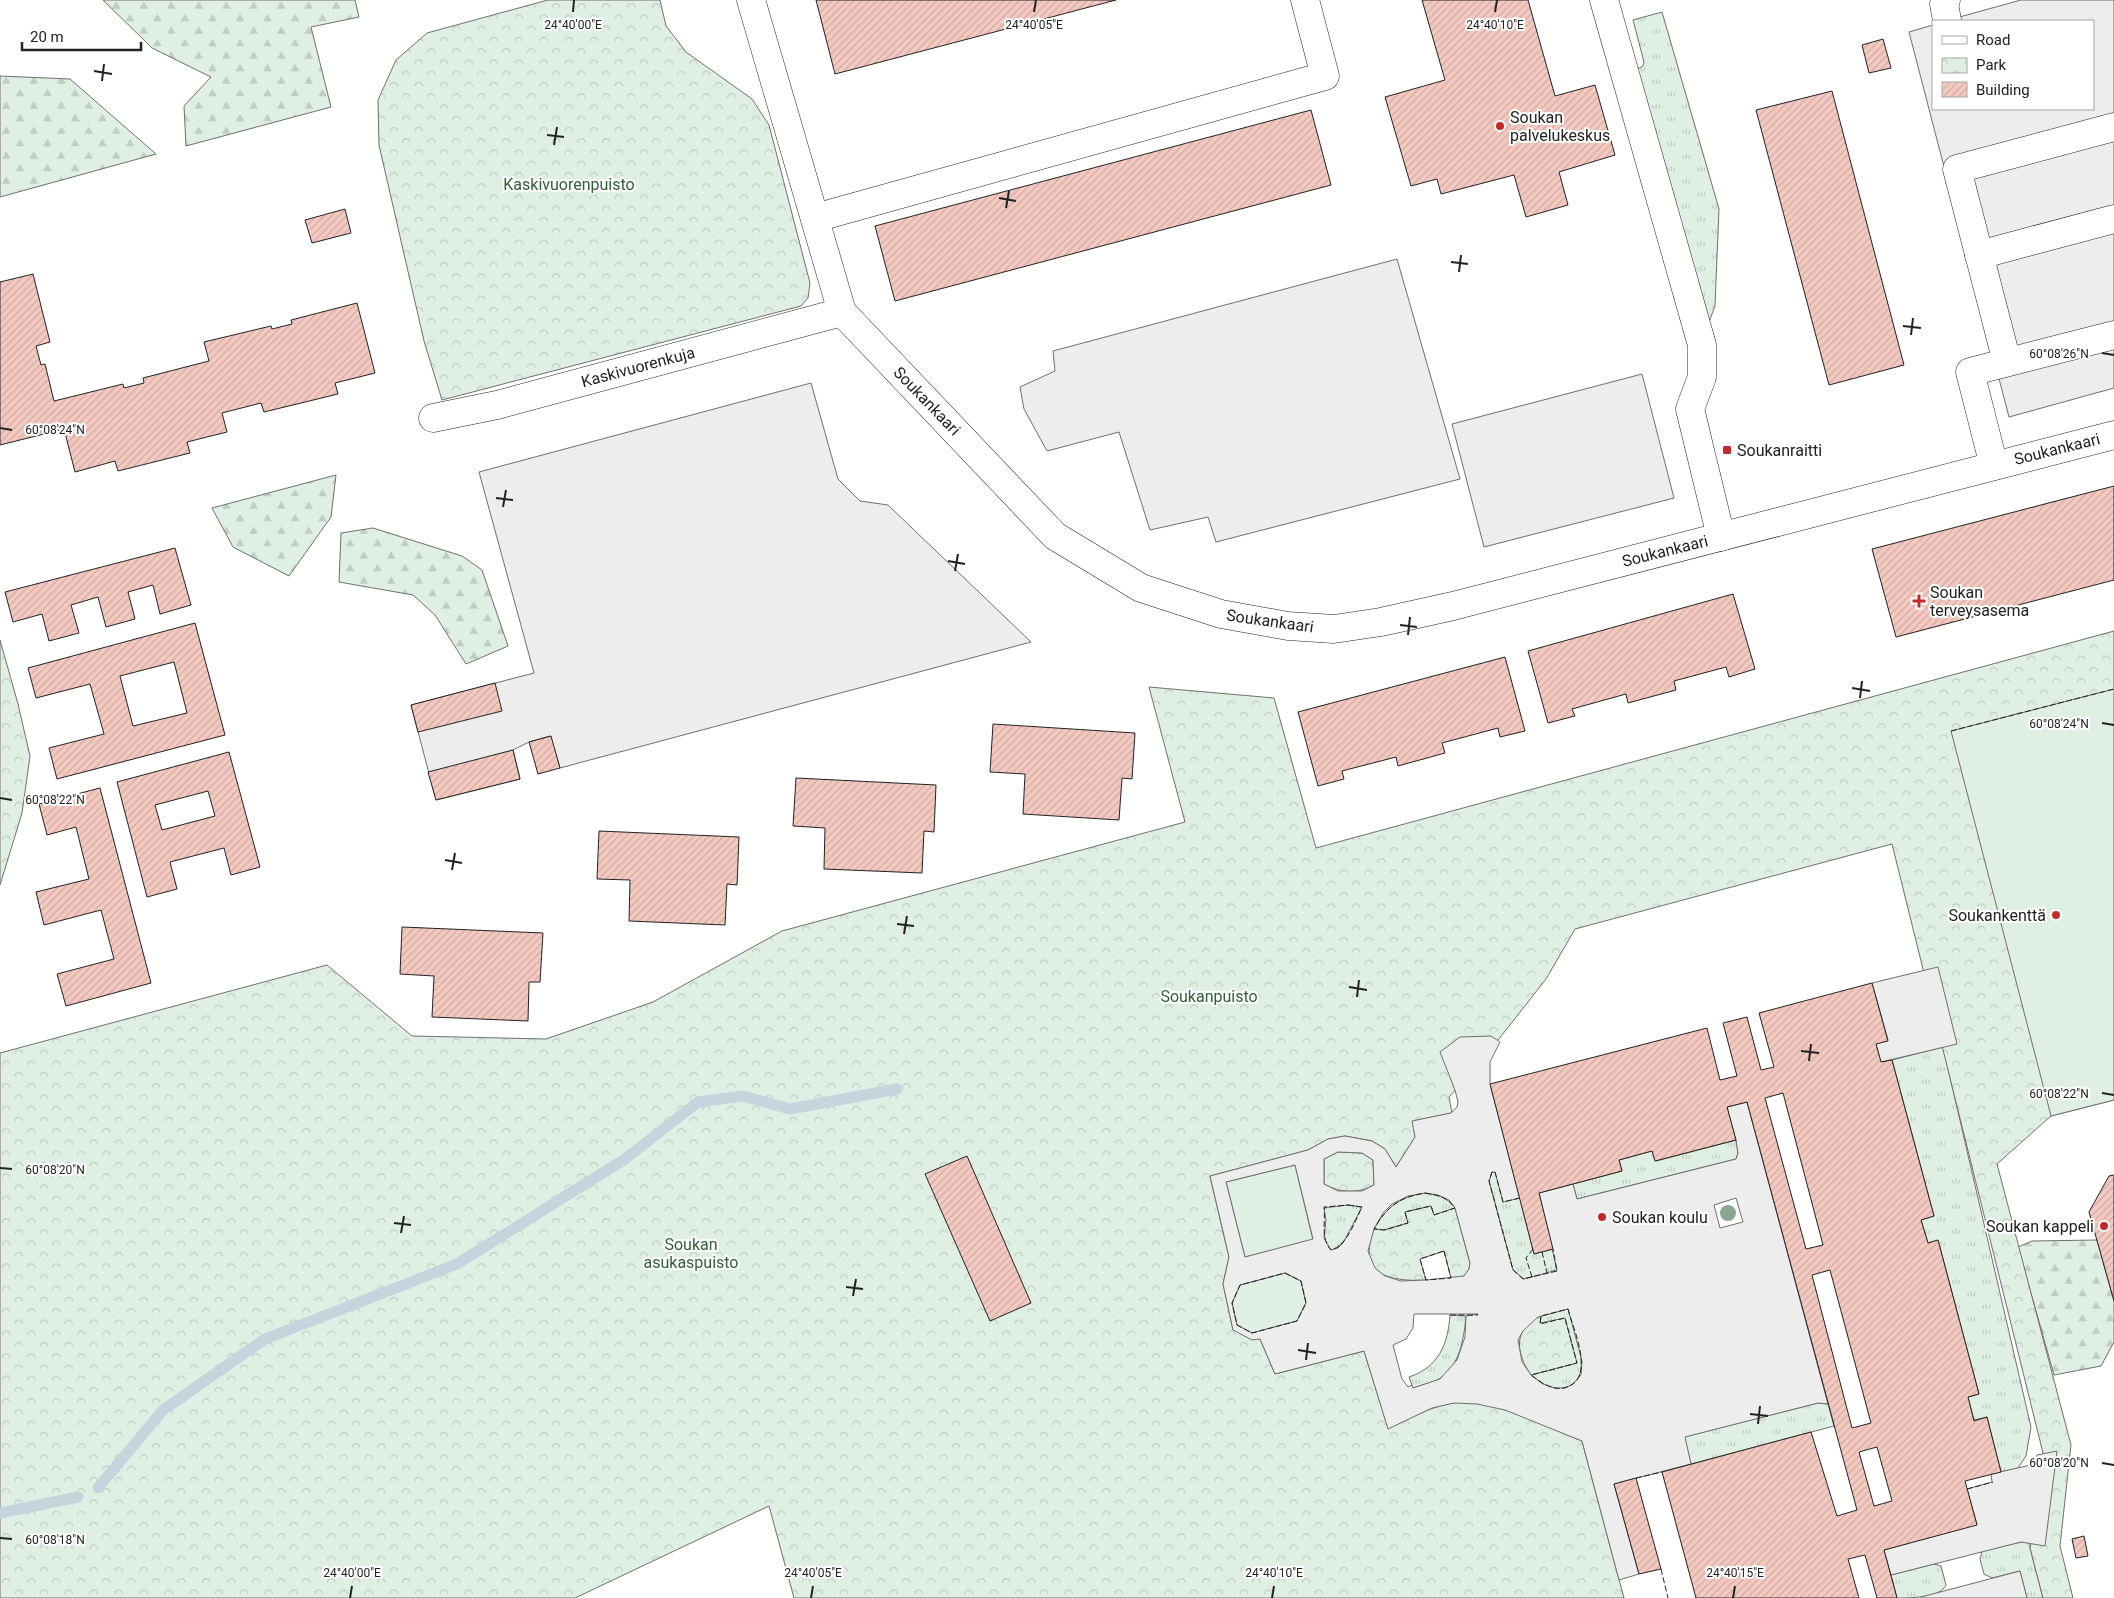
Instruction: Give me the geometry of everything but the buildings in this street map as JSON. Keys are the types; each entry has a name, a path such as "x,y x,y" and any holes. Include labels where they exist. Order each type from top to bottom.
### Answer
{"street":[{"name":"Soukankaari","path":"751,0 842,312 1055,536 1141,588 1221,614 1288,626 1334,629 1381,622 1721,537 2114,435"},
{"path":"815,218 1325,76 1305,0"},
{"path":"1604,0 1702,345 1702,377 1690,409 1721,537"},
{"path":"2007,362 1957,169 2114,127"},
{"path":"1979,255 2114,219"},
{"name":"Kaskivuorenkuja","path":"433,418 506,402 842,312"},
{"path":"1994,466 1970,372 2114,334"}],"green space":[{"path":"103,0 355,0 359,17 311,27 331,107 186,146 184,106 211,77 152,48"},
{"name":"Kaskivuorenpuisto","path":"548,0 660,0 666,26 686,52 752,99 769,125 810,283 808,298 801,306 442,400 424,341 379,145 378,100 396,60 427,33"},
{"path":"1662,12 1719,209 1715,306 1709,322 1637,69 1643,66 1644,62 1633,20"},
{"path":"0,76 70,79 156,154 0,197"},
{"path":"336,475 331,517 289,576 233,547 212,508"},
{"path":"373,528 462,556 482,570 508,646 466,664 435,615 413,595 339,582 341,533"},
{"name":"Soukanpuisto","path":"2114,631 2114,1100 2051,1116 1997,1164 2071,1445 2060,1546 2073,1598 2043,1598 2030,1548 2045,1461 1892,844 1575,929 1546,979 1480,1063 1449,1097 1452,1113 1413,1121 1415,1137 1396,1167 1385,1149 1372,1141 1345,1136 1328,1139 1308,1150 1210,1176 1229,1257 1223,1284 1233,1330 1260,1339 1275,1374 1364,1351 1388,1428 1436,1407 1468,1402 1484,1404 1518,1414 1582,1441 1624,1598 794,1598 769,1506 575,1598 0,1598 0,1053 327,965 412,1036 546,1039 653,1002 782,931 1185,822 1149,687 1274,698 1316,848"},
{"path":"0,640 30,756 22,813 0,885"},
{"name":"Soukankenttä","path":"2114,689 2114,1100 2051,1116 1951,731"},
{"path":"1943,1047 2031,1427 2026,1456 2018,1468 2001,1472 1987,1417 1974,1420 1968,1397 1979,1394 1938,1240 1928,1243 1921,1220 1934,1216 1892,1060"},
{"path":"1736,1140 1738,1153 1736,1159 1577,1199 1573,1184 1622,1171 1619,1160 1652,1151 1656,1161"},
{"path":"1338,1152 1362,1153 1373,1160 1374,1185 1361,1190 1343,1191 1324,1184 1324,1159"},
{"path":"1295,1165 1313,1240 1245,1257 1226,1182"},
{"path":"1492,1172 1495,1172 1520,1198 1534,1254 1553,1249 1557,1271 1523,1279 1513,1270 1489,1181"},
{"path":"1425,1193 1442,1197 1455,1208 1434,1215 1431,1206 1405,1212 1408,1223 1384,1230 1374,1229 1384,1214 1395,1204 1408,1197"},
{"path":"1348,1205 1362,1207 1342,1244 1331,1250 1324,1235 1324,1207"},
{"path":"1431,1206 1434,1215 1455,1208 1470,1263 1469,1269 1464,1276 1451,1278 1444,1251 1420,1259 1426,1280 1399,1279 1388,1277 1379,1272 1373,1265 1370,1256 1370,1244 1374,1229 1385,1230 1408,1223 1405,1212"},
{"path":"2097,1240 2114,1301 2114,1342 2101,1366 2054,1375 2018,1247 2032,1241"},
{"path":"1285,1273 1301,1281 1306,1303 1297,1321 1252,1333 1237,1325 1232,1303 1240,1285"},
{"path":"1568,1309 1578,1340 1581,1363 1580,1373 1576,1382 1567,1387 1553,1388 1543,1384 1531,1375 1577,1363 1540,1324 1541,1316"},
{"path":"1450,1315 1466,1316 1460,1351 1452,1367 1439,1379 1413,1388 1409,1377 1419,1373 1435,1361 1447,1336"},
{"path":"1541,1316 1540,1323 1565,1318 1577,1363 1531,1375 1520,1350 1521,1335 1532,1321"},
{"path":"1818,1403 1828,1404 1834,1426 1691,1464 1684,1437"},
{"path":"2021,1542 2030,1542 2043,1598 2027,1598 2020,1571 1992,1578 1984,1574 1980,1559 1982,1551"},
{"path":"1934,1564 1941,1566 1946,1585 1943,1589 1931,1595 1897,1598 1891,1575"}],"shaded area":[{"path":"2021,0 2114,0 2114,388 2009,417 1909,32 1932,25 1932,110 2094,110 2094,20 1949,20"},
{"path":"1397,259 1460,479 1216,542 1208,517 1150,530 1119,432 1047,451 1024,409 1020,387 1055,371 1053,351"},
{"path":"1642,374 1674,498 1484,547 1452,424"},
{"path":"811,383 838,479 860,501 888,505 1031,642 560,768 550,736 529,742 513,750 520,779 436,800 411,705 534,673 479,472"},
{"path":"1938,967 1957,1044 1881,1062 1876,1044 1888,1040 1872,983"},
{"path":"1491,1036 1500,1042 1490,1062 1490,1084 1520,1198 1503,1202 1495,1172 1492,1172 1489,1181 1513,1270 1524,1279 1557,1270 1539,1193 1573,1184 1577,1199 1736,1159 1738,1153 1736,1140 1727,1107 1747,1102 1828,1404 1818,1403 1685,1437 1691,1464 1614,1484 1639,1574 1619,1580 1582,1441 1505,1410 1477,1404 1454,1403 1432,1408 1388,1429 1364,1351 1275,1374 1260,1339 1252,1340 1233,1330 1223,1284 1229,1257 1210,1176 1308,1150 1328,1139 1345,1136 1372,1141 1385,1149 1396,1167 1415,1137 1412,1121 1451,1113 1457,1107 1458,1102 1455,1090 1440,1052 1460,1037","holes":["1338,1152 1362,1153 1373,1160 1374,1185 1362,1191 1338,1191 1324,1184 1324,1159","1295,1165 1313,1239 1245,1257 1226,1182","1425,1193 1438,1195 1449,1200 1455,1208 1470,1263 1469,1269 1464,1276 1401,1281 1385,1276 1375,1268 1368,1251 1374,1229 1383,1213 1392,1204 1408,1196","1736,1198 1743,1222 1720,1228 1714,1205","1348,1205 1362,1207 1343,1243 1338,1248 1331,1250 1324,1238 1326,1220 1324,1208","1285,1273 1301,1281 1306,1303 1297,1321 1252,1333 1237,1325 1232,1303 1240,1285","1568,1309 1582,1361 1581,1375 1573,1384 1565,1388 1555,1388 1543,1384 1531,1375 1522,1362 1518,1340 1523,1331 1538,1317","1414,1314 1478,1314 1466,1316 1465,1337 1457,1360 1440,1379 1413,1388 1412,1385 1408,1387 1402,1379 1393,1345 1406,1339 1413,1328"]},
{"path":"2057,1451 2045,1546 2021,1542 1891,1575 1884,1550 1977,1524 1967,1489 1992,1482 1991,1474 2031,1465 2036,1461 2037,1455"},
{"path":"2020,1571 2027,1598 1921,1598 1921,1597"}],"waterway":[{"path":"98,1488 163,1410 265,1339 457,1264 625,1159 698,1102 743,1096 790,1109 897,1089"},
{"path":"0,1513 78,1497"}],"fence":[{"path":"1951,731 2114,689"},
{"path":"1520,1198 1503,1202 1495,1172 1492,1172 1489,1181 1513,1270 1523,1279 1557,1271 1553,1249"},
{"path":"1425,1193 1442,1197 1455,1208 1434,1215 1431,1206 1405,1212 1408,1223 1384,1230 1374,1229 1384,1214 1395,1204 1408,1197 1425,1193"},
{"path":"1348,1205 1362,1207 1342,1244 1331,1250 1324,1235 1324,1207 1348,1205"},
{"path":"1532,1277 1526,1258 1533,1249"},
{"path":"1444,1251 1451,1278 1426,1280 1420,1259 1444,1251"},
{"path":"1542,1252 1547,1273"},
{"path":"1285,1273 1301,1281 1306,1303 1297,1321 1252,1333 1237,1325 1232,1303 1240,1285 1285,1273"},
{"path":"1568,1309 1578,1340 1581,1363 1580,1373 1576,1382 1567,1387 1553,1388 1543,1384 1531,1375 1577,1363 1565,1318 1540,1324 1541,1316 1568,1309"},
{"path":"1450,1315 1478,1315"},
{"path":"1636,1478 1662,1472"},
{"path":"1967,1489 1993,1482"},
{"path":"1661,1569 1668,1598"}],"place":[{"name":"Soukan palvelukeskus","path":"1500,126"},
{"name":"Soukanraitti","path":"1727,450"},
{"name":"Soukan terveysasema","path":"1919,601"},
{"name":"Soukankenttä","path":"2056,915"},
{"name":"Soukan koulu","path":"1602,1217"},
{"name":"Soukan kappeli","path":"2104,1226"}],"park label":[{"name":"Soukan asukaspuisto","path":"691,1253"}]}
